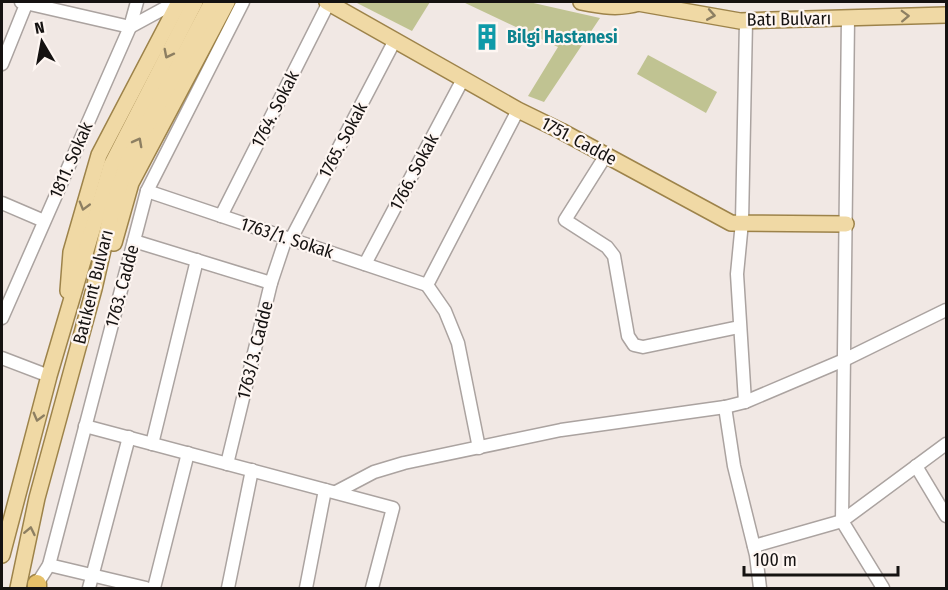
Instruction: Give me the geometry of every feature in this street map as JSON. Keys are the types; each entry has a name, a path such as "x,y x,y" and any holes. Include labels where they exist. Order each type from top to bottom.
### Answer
{"main road":[{"path":"65,320 71,252 99,156 178,2"},
{"name":"Batıkent Bulvarı","path":"2,555 49,376 111,166 195,2"},
{"name":"Batıkent Bulvarı","path":"18,588 37,498 94,289 113,206 127,163 212,2"},
{"path":"94,289 106,270 131,183 227,2"},
{"name":"1751. Cadde","path":"328,2 518,110 731,223 846,224"},
{"name":"Batı Bulvarı","path":"581,2 606,7 627,7 636,2 746,21 946,15"}],"street":[{"path":"2,64 25,2 130,27 178,2"},
{"name":"1811. Sokak","path":"2,318 130,27 137,2"},
{"name":"1763. Cadde","path":"36,587 49,565 147,191 243,2"},
{"name":"1764. Sokak","path":"220,216 328,2"},
{"path":"848,18 842,521 883,588"},
{"path":"745,402 737,274 742,222 746,21"},
{"name":"1765. Sokak","path":"288,239 395,40"},
{"name":"1766. Sokak","path":"365,264 463,79"},
{"path":"479,448 458,344 445,311 427,285 518,110"},
{"path":"606,155 565,220 607,247 614,256 629,339 634,345 643,347 739,327"},
{"name":"1763/1. Sokak","path":"147,191 427,285"},
{"path":"2,203 45,220"},
{"name":"1763/3. Cadde","path":"227,464 271,283 288,239"},
{"path":"134,241 271,283"},
{"path":"153,444 197,261"},
{"path":"331,491 374,472 404,463 561,430 725,407 745,402 844,360 946,310"},
{"path":"2,358 49,376"},
{"path":"725,407 734,466 754,546 760,588"},
{"path":"85,426 393,508 372,588"},
{"path":"89,588 129,437"},
{"path":"754,546 842,521 946,444"},
{"path":"154,588 188,453"},
{"path":"916,466 946,516"},
{"path":"228,588 252,470"},
{"path":"306,588 331,491"},
{"path":"49,565 146,588"}],"green space":[{"path":"355,2 430,2 412,31"},
{"path":"463,2 529,2 600,18 544,102 528,96 558,47"},
{"path":"648,55 717,92 706,113 637,74"}],"place":[{"name":"Bilgi Hastanesi","path":"487,37"}]}
